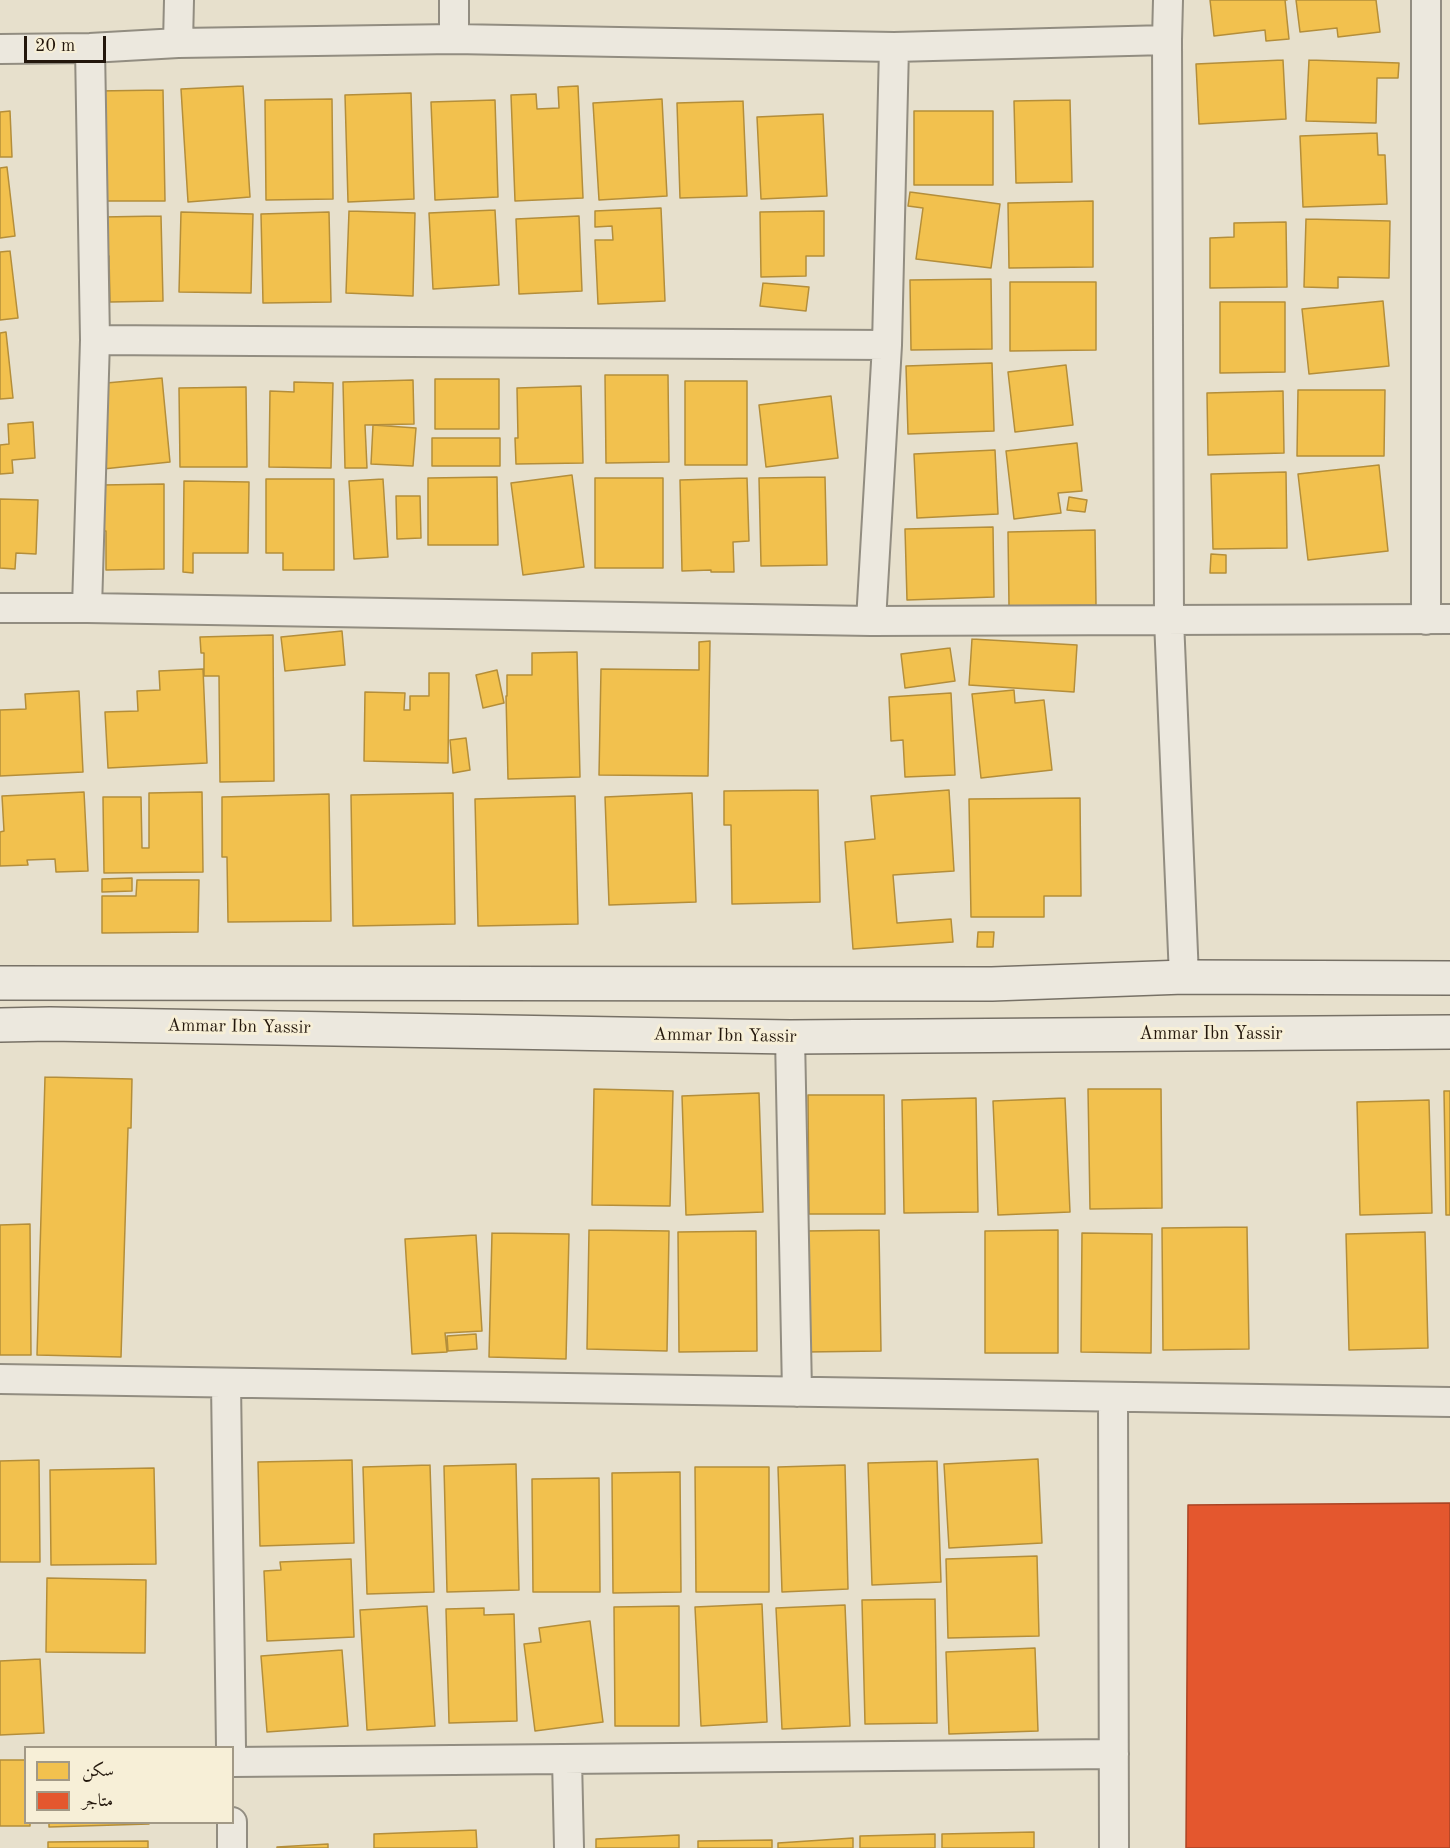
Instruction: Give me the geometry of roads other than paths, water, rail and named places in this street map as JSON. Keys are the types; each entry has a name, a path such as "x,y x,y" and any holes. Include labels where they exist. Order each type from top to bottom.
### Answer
{"street":[{"path":"178,43 179,0"},
{"path":"454,0 454,39"},
{"path":"1168,0 1169,620 1184,977"},
{"path":"0,608 871,621 1438,619 1438,357 1426,0"},
{"path":"0,49 90,48 178,43 454,39 894,47 1167,40"},
{"path":"871,621 887,345 894,47"},
{"path":"87,608 95,340 90,48"},
{"path":"95,340 887,345"},
{"path":"0,982 992,984 1184,977 1450,978"},
{"name":"Ammar Ibn Yassir","path":"0,1025 62,1024 790,1037 1450,1032"},
{"path":"790,1037 796,1392"},
{"path":"0,1380 1450,1402"},
{"path":"226,1383 231,1746"},
{"path":"1113,1397 1114,1848"},
{"path":"234,1762 1114,1754"},
{"path":"567,1759 569,1848"},
{"path":"232,1824 232,1848"}]}
